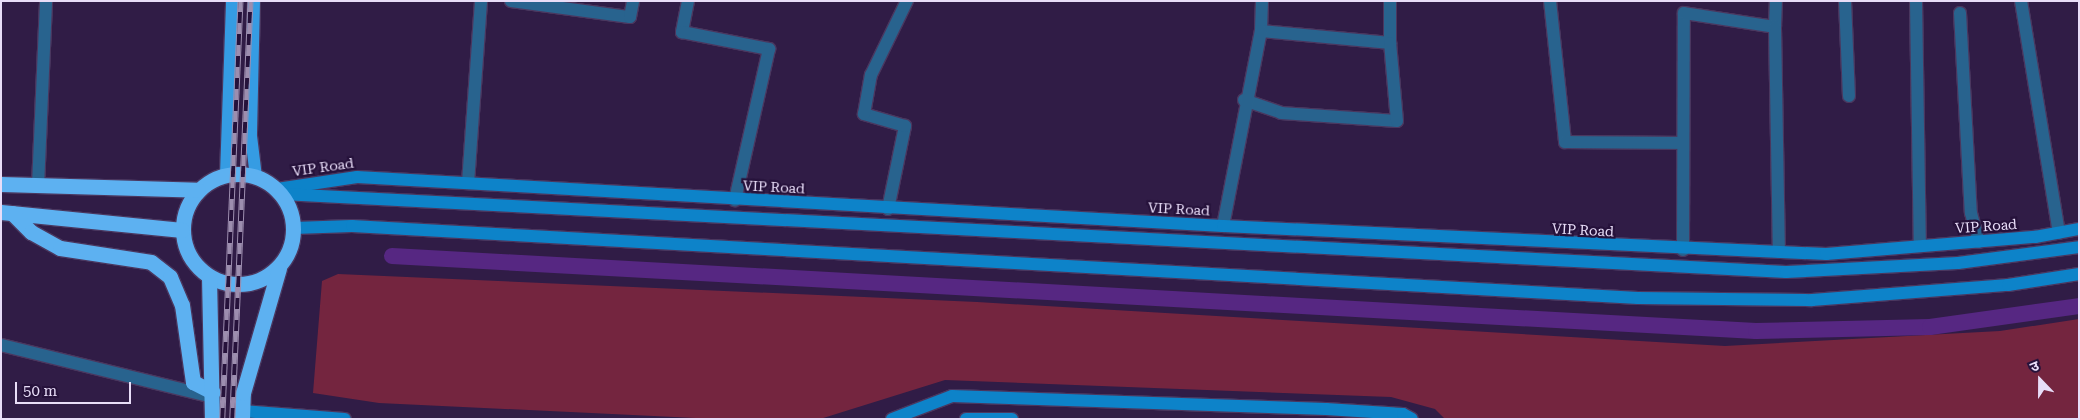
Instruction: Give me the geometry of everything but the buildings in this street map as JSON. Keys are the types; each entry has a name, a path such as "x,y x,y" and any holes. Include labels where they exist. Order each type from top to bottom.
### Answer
{"highway":[{"path":"242,415 279,268 288,254 294,228 280,191 256,177 226,175 198,190 186,208 182,230 188,254 209,277 239,285 262,280 279,268"},
{"path":"1,184 198,190"},
{"path":"7,212 182,230"},
{"path":"7,212 30,232 60,248 151,262 170,277 182,305 193,382 213,395"},
{"path":"209,277 213,395 212,419"}],"main road":[{"path":"226,175 232,1"},
{"path":"254,1 251,136 256,177"},
{"name":"VIP Road","path":"280,191 356,177 888,209 1683,250 1779,252 1979,242 2079,228"},
{"name":"VIP Road","path":"280,191 1786,272 1958,263 2079,247"},
{"path":"968,213 968,229"},
{"path":"294,228 362,226 1638,298 1812,300 2008,285 2079,274"},
{"path":"892,419 915,415 952,396 1326,409 1404,414 1412,419"},
{"path":"242,415 345,419"},
{"path":"966,419 1012,419"}],"street":[{"path":"38,186 46,1"},
{"path":"468,183 481,1"},
{"path":"511,1 630,18 633,1"},
{"path":"688,1 682,32 769,49 735,200"},
{"path":"888,209 904,126 864,114 871,74 907,1"},
{"path":"1223,226 1244,100 1261,31 1262,1"},
{"path":"1244,100 1281,113 1397,121 1390,43 1390,1"},
{"path":"1550,1 1565,142 1683,143"},
{"path":"1776,1 1779,252"},
{"path":"1845,1 1849,96"},
{"path":"1916,1 1920,246"},
{"path":"2021,1 2059,232"},
{"path":"1683,250 1684,13 1775,28"},
{"path":"1960,13 1971,213 1979,242"},
{"path":"1261,31 1390,43"},
{"path":"1,345 213,395"}],"shaded area":[{"path":"338,274 977,302 1725,346 2000,331 2079,319 2079,419 1445,419 1435,409 1391,397 945,380 820,419 716,419 379,403 313,393 322,281"}],"waterway":[{"path":"392,256 1756,331 1930,327 2079,306"}],"railway":[{"path":"222,419 240,1"},
{"path":"232,419 250,1"}]}
